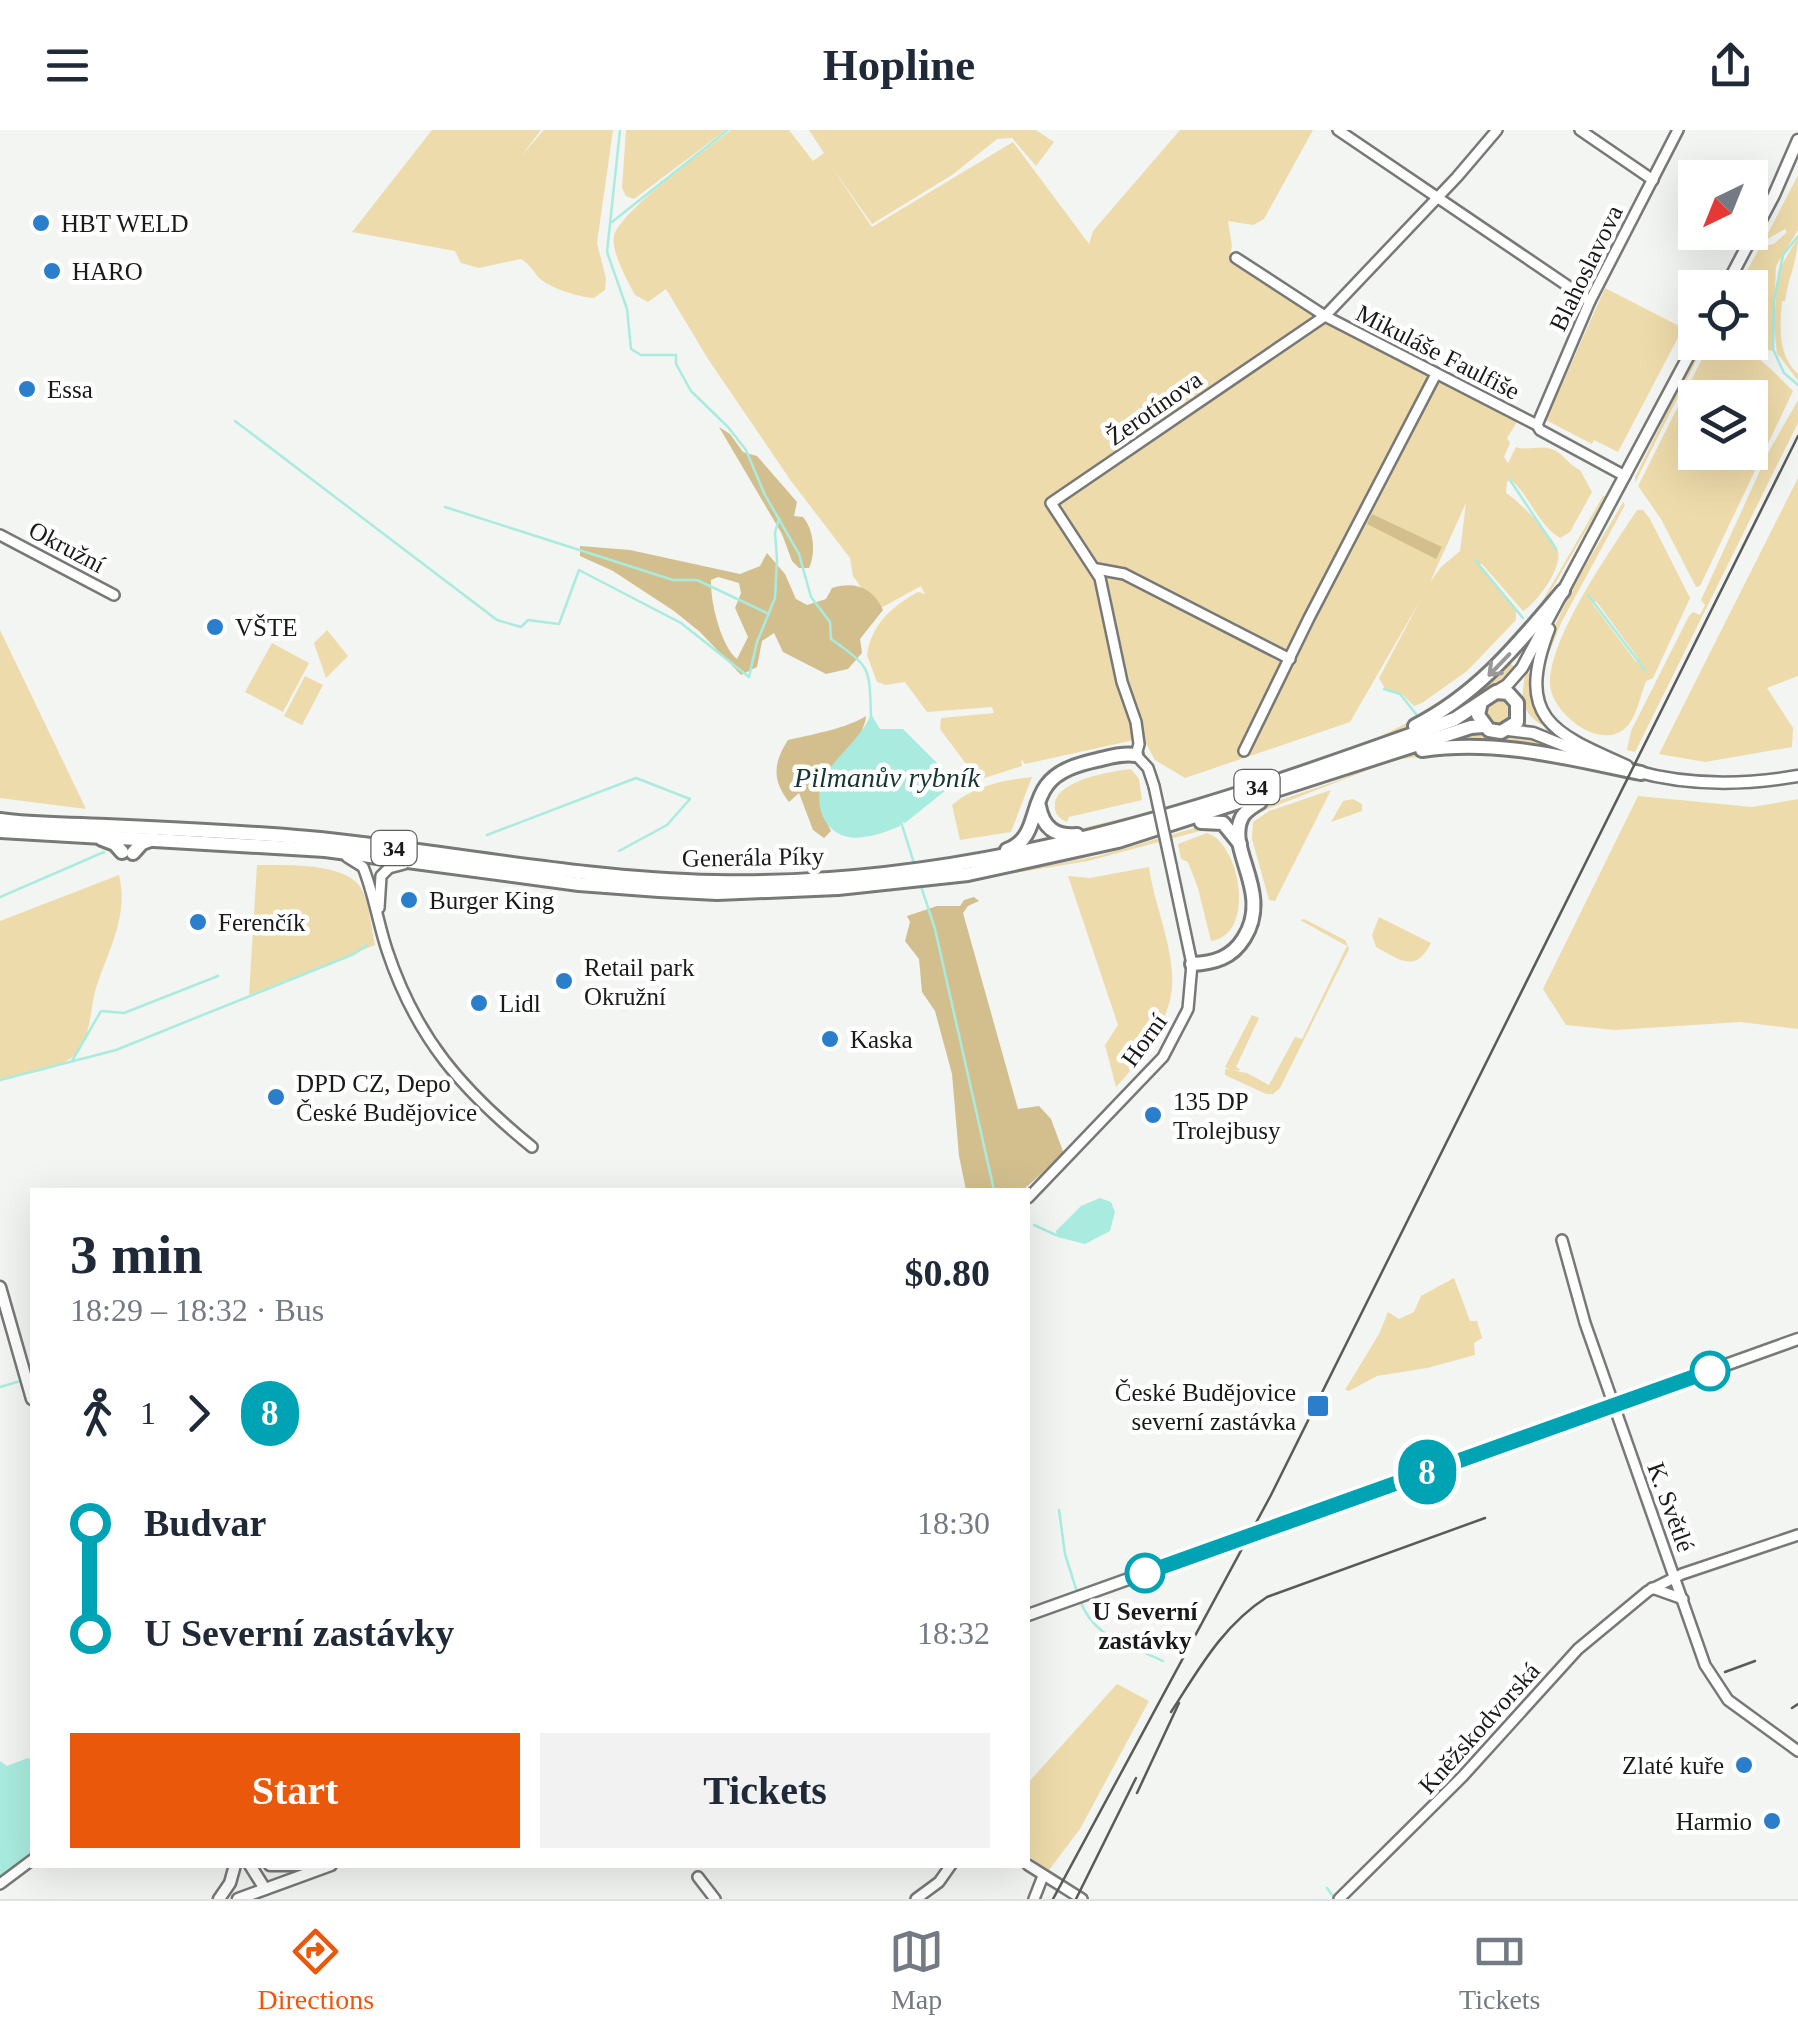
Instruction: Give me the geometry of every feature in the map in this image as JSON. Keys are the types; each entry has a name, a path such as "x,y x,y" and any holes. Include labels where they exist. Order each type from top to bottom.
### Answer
{"highway":[{"path":"1377,752 1470,692 1507,658 1563,591"},
{"name":"34","path":"1481,702 1496,692 1508,694 1518,706"},
{"path":"1481,702 1478,714 1484,726"},
{"name":"Generála Píky","path":"0,831 325,850 579,884 777,892 1044,860 1159,830 1280,791 1462,716 1481,702"},
{"path":"1508,730 1517,722 1518,706"},
{"name":"Generála Píky","path":"934,874 1116,832 1377,752 1484,726"},
{"name":"34","path":"1484,726 1495,732 1508,730"},
{"name":"34","path":"1377,752 1497,746 1641,772"},
{"path":"982,861 1020,844 1050,781 1070,768 1118,755 1136,756"},
{"path":"1241,846 1242,817 1280,791"},
{"path":"1038,804 1045,824 1058,834 1116,832"},
{"name":"Generála Píky","path":"0,820 310,838 579,874 657,880 777,882 895,878"},
{"path":"1159,830 1218,821 1230,829 1241,846 1253,888 1255,906 1250,928 1235,951 1212,962 1192,964"},
{"path":"90,834 128,852 155,838"}],"main road":[{"path":"1734,270 1798,140"},
{"path":"1496,692 1522,668 1686,360"},
{"path":"1563,591 1535,673 1534,688 1540,709 1552,725 1573,740 1641,772"},
{"path":"1518,706 1522,668"},
{"name":"34","path":"1518,706 1530,724 1568,746"},
{"name":"34","path":"1508,730 1533,733 1674,780 1798,776"},
{"path":"0,1287 30,1391"},
{"path":"1030,1614 1798,1339"},
{"path":"219,1899 234,1868"},
{"path":"252,1868 268,1894"},
{"path":"238,1899 268,1894 324,1868"}],"street":[{"path":"1338,130 1590,301"},
{"name":"Žerotínova","path":"1171,865 1154,786 1148,768 1136,756 1136,722 1122,682 1097,570 1052,503 1324,316 1497,130"},
{"path":"1580,130 1652,180"},
{"name":"Blahoslavova","path":"1537,425 1590,301 1678,130"},
{"name":"Mikuláše Faulfiše","path":"1236,258 1324,316 1537,425 1625,476"},
{"path":"1244,751 1436,374"},
{"name":"Okružní","path":"0,535 114,595"},
{"path":"1097,570 1124,574 1290,660"},
{"path":"325,850 350,858 363,868 400,984 431,1044 457,1079 532,1147"},
{"path":"379,920 380,876 389,868 418,861"},
{"name":"Horní","path":"1030,1196 1163,1056 1188,1009 1192,964 1171,865"},
{"name":"K. Světlé","path":"1562,1240 1614,1404 1706,1665 1719,1689 1798,1751"},
{"name":"Kněžskodvorská","path":"1344,1897 1464,1776 1578,1649 1652,1588 1798,1535"},
{"path":"1652,1588 1683,1599"},
{"path":"0,1884 30,1862"},
{"path":"1030,1866 1082,1899"},
{"path":"916,1899 939,1882 949,1868"},
{"path":"698,1876 715,1899"},
{"path":"1034,1899 1043,1876"}],"shaded area":[{"path":"432,130 541,130 521,156 544,130 613,130 597,243 605,290 594,298 564,291 543,281 521,259 479,268 461,263 455,251 352,232"},
{"path":"626,130 726,130 634,199 626,196 622,188"},
{"path":"731,130 789,130 813,161 824,153 809,130 1036,130 1054,142 1036,166 1012,138 997,139 952,175 872,224 831,166 872,227 1013,142 1089,244 1093,231 1180,130 1313,130 1264,219 1253,225 1228,221 1230,256 1517,422 1507,438 1510,443 1504,457 1508,463 1516,447 1542,448 1559,453 1580,470 1592,492 1570,532 1560,538 1545,525 1517,486 1510,479 1507,482 1506,493 1535,519 1558,551 1552,576 1523,611 1478,564 1516,611 1516,620 1467,671 1414,706 1403,695 1386,690 1379,678 1421,599 1350,722 1185,778 1155,760 1143,738 1025,764 1021,759 1022,766 978,780 940,729 941,718 994,713 992,707 927,712 905,682 877,682 867,655 873,634 884,618 918,592 925,594 921,586 877,610 853,576 850,558 791,481 666,289 648,302 635,295 621,267 614,243 620,225 647,196","holes":["1466,503 1460,551 1430,582"]},
{"path":"1798,175 1798,230 1776,266 1772,351 1768,350 1768,270 1747,270 1758,250 1768,250 1768,245 1787,232 1785,229 1768,239"},
{"path":"1798,237 1782,301 1781,331 1786,358 1798,374 1798,381 1777,353 1774,326 1778,272"},
{"path":"1605,288 1678,325 1678,338 1618,452 1594,440 1592,444 1546,420"},
{"path":"1693,360 1696,360 1686,380 1683,380"},
{"path":"1701,360 1759,360 1793,391 1768,443 1768,380 1691,380"},
{"path":"1678,390 1678,397 1635,483"},
{"path":"1798,400 1798,423 1635,752 1627,750 1631,731 1689,616 1693,612 1700,615 1705,605 1701,600 1760,470 1768,470 1768,453"},
{"path":"1678,407 1678,470 1755,470 1700,586 1696,587 1661,519 1638,486"},
{"path":"719,427 730,434 743,452 757,456 797,502 794,516 803,517 812,535 809,568 799,568 792,561 782,534"},
{"path":"1798,478 1798,676 1767,688 1793,728 1792,747 1705,762 1659,754"},
{"path":"1603,496 1539,611 1513,640 1539,607"},
{"path":"1623,502 1625,505 1561,623 1542,671 1564,607"},
{"path":"1637,510 1643,510 1650,519 1690,598 1653,678 1646,681 1632,720 1618,733 1593,733 1568,718 1552,695 1553,664 1571,618","holes":["1596,601 1638,658 1636,662 1592,603"]},
{"path":"1372,514 1442,547 1436,559 1367,524"},
{"path":"580,546 630,550 740,574 760,566 767,553 785,574 796,599 807,605 826,599 832,588 848,585 868,591 883,610 860,639 862,653 848,669 826,674 783,652 774,633 762,641 757,667 741,675 674,611 613,571 580,556","holes":["718,577 739,583 741,593 735,608 748,637 737,659 718,622 711,580"]},
{"path":"0,630 86,809 0,798"},
{"path":"327,630 348,656 326,678 314,643"},
{"path":"272,643 309,663 283,712 245,692"},
{"path":"1509,663 1517,668 1512,674 1456,714 1453,710"},
{"path":"1526,672 1531,674 1536,708 1553,731 1535,721 1526,709"},
{"path":"305,676 323,685 302,725 284,716"},
{"path":"1499,697 1509,701 1513,711 1509,721 1499,725 1489,721 1485,711 1489,701"},
{"path":"1444,703 1380,740 1204,800 1073,833 1050,822 1079,829 1204,798 1378,738"},
{"path":"866,716 821,811 831,831 824,838 813,830 799,793 789,802 783,794 776,771 779,756 788,740 839,728"},
{"path":"1475,730 1540,739 1565,752 1513,742 1463,741 1462,735"},
{"path":"1432,751 1456,752 1394,760 1247,817 1257,808 1345,778 1380,761"},
{"path":"1131,769 1139,779 1142,800 1069,817 1067,822 1056,813 1058,796 1075,783"},
{"path":"1032,777 1011,832 960,840 952,805 989,785"},
{"path":"1331,790 1275,901 1269,900 1252,839 1253,822 1269,811"},
{"path":"1638,796 1752,807 1798,799 1798,1029 1740,1022 1615,1030 1566,1025 1543,989"},
{"path":"1353,799 1362,804 1362,811 1331,822 1343,801"},
{"path":"1201,826 1211,828 1088,861 941,885 1098,856"},
{"path":"1207,833 1219,840 1228,853 1239,889 1234,923 1225,935 1211,941 1198,888 1188,862 1181,859 1178,844"},
{"path":"257,865 315,867 355,881 367,903 375,945 249,995"},
{"path":"1149,867 1171,960 1171,997 1161,1022 1116,1087 1105,1045 1118,1025 1068,876 1090,878"},
{"path":"119,875 119,919 82,1046 68,1060 53,1067 0,1079 0,921"},
{"path":"974,897 979,901 963,913 1018,1109 1039,1106 1051,1119 1064,1154 1025,1188 966,1188 952,1074 935,1011 922,992 919,959 905,941 910,922 907,916 937,906 960,906"},
{"path":"1379,917 1431,943 1425,953 1407,962 1376,947 1372,935"},
{"path":"1300,920 1345,940 1349,949 1280,1088 1266,1094 1225,1075 1225,1069 1247,1073 1269,1085 1295,1037 1302,1039 1347,946"},
{"path":"1252,1015 1259,1018 1236,1067 1241,1070 1232,1071 1225,1067"},
{"path":"1454,1278 1470,1321 1477,1321 1482,1338 1474,1343 1475,1355 1377,1376 1345,1390 1388,1312 1399,1319 1414,1312 1421,1296"},
{"path":"1117,1684 1149,1701 1080,1829 1049,1870 1030,1857 1030,1781"}],"water":[{"name":"Pilmanův rybník","path":"871,714 880,729 903,729 956,782 905,823 900,821 900,826 879,834 848,837 830,827 823,817 820,789 831,767"},
{"path":"1100,1198 1111,1202 1115,1212 1110,1231 1085,1244 1057,1237 1056,1231 1081,1206"},
{"path":"30,1760 30,1854 0,1877 0,1761 7,1766"}],"waterway":[{"path":"620,130 607,252 627,309 631,349 641,355 676,355 676,364 691,391 746,450 765,495 799,554 811,597 830,622 831,639 866,670 871,716"},
{"path":"612,222 728,130"},
{"path":"1798,236 1783,255 1774,301 1773,349 1784,373 1798,385"},
{"path":"235,421 497,620 521,627 528,620 559,624 579,570 681,623 749,677 757,642 775,598 775,533 779,518"},
{"path":"1510,480 1556,549"},
{"path":"445,507 673,580 697,580 769,614"},
{"path":"1475,560 1523,618"},
{"path":"1588,595 1645,670"},
{"path":"1384,689 1400,694 1416,714"},
{"path":"487,835 636,778 690,799 667,825 619,851"},
{"path":"900,819 914,863"},
{"path":"0,897 104,852"},
{"path":"921,886 935,929 994,1188"},
{"path":"0,1080 116,1050 354,954 367,945"},
{"path":"72,1061 101,1011 124,1013 218,976"},
{"path":"1034,1225 1056,1235"},
{"path":"0,1387 24,1380"},
{"path":"1059,1510 1065,1554 1077,1592"},
{"path":"1080,1600 1103,1632 1163,1661"},
{"path":"1327,1888 1335,1899"}],"railway":[{"path":"1053,1899 1271,1495 1798,436"},
{"path":"1171,1712 1224,1635 1267,1597 1485,1518"},
{"path":"1725,1672 1755,1661"},
{"path":"1137,1793 1179,1703"},
{"path":"1792,1708 1798,1704"},
{"path":"1076,1899 1136,1778"}],"bus line":[{"name":"8","path":"1145,1573 1710,1371"}],"place":[{"name":"HBT WELD","path":"41,223"},
{"name":"HARO","path":"52,271"},
{"name":"Essa","path":"27,389"},
{"name":"VŠTE","path":"215,627"},
{"name":"Burger King","path":"409,900"},
{"name":"Ferenčík","path":"198,922"},
{"name":"Retail park Okružní","path":"564,981"},
{"name":"Lidl","path":"479,1003"},
{"name":"Kaska","path":"830,1039"},
{"name":"DPD CZ, Depo České Budějovice","path":"276,1097"},
{"name":"135 DP Trolejbusy","path":"1153,1115"},
{"name":"České Budějovice severní zastávka","path":"1318,1406"},
{"name":"U Severní zastávky","path":"1145,1573"},
{"name":"Zlaté kuře","path":"1744,1765"},
{"name":"Harmio","path":"1772,1821"}]}
